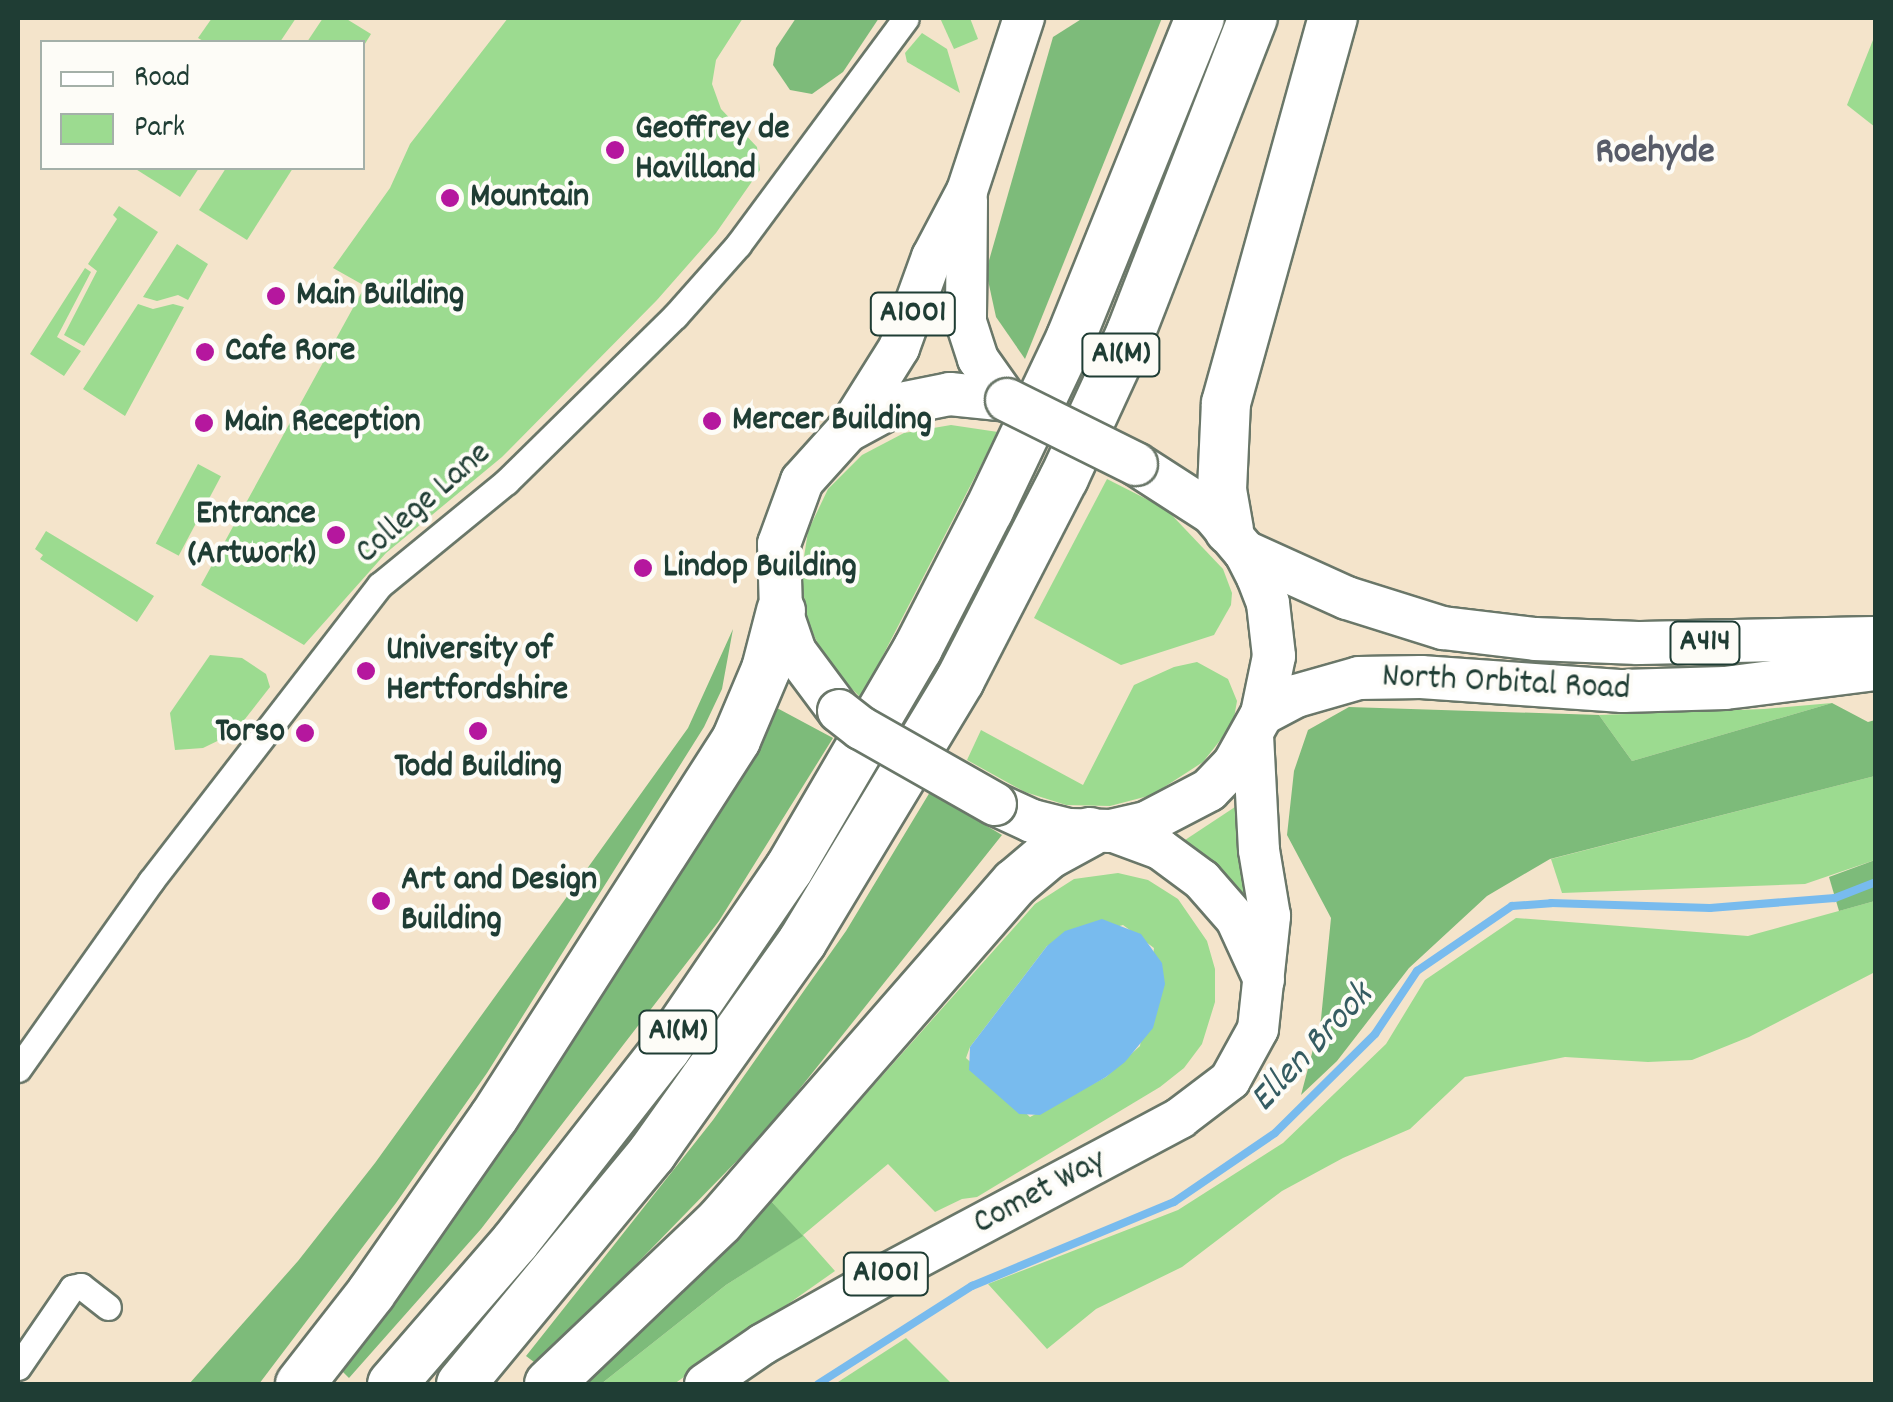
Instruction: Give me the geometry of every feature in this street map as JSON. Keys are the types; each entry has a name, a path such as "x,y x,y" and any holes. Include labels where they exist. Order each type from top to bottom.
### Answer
{"highway":[{"name":"A1(M)","path":"392,1384 515,1242 666,1050 789,869 918,648 989,510 1071,337 1200,18"},
{"name":"A1(M)","path":"461,1384 652,1153 802,942 960,680 1064,478 1131,332 1252,18"},
{"path":"549,1384 720,1221 1015,883 1048,855 1101,831 1179,810 1221,777 1258,724 1272,673 1273,631 1263,590 1237,541 1222,490 1226,403 1332,18"},
{"path":"1101,831 1048,826 995,804 861,728 839,711 795,652 781,610 778,560 788,512 802,481 847,431 882,410 921,397 979,395 1007,400 1172,484 1237,541"},
{"name":"North Orbital Road","path":"1237,541 1347,598 1443,628 1536,639 1638,643 1876,638"},
{"path":"300,1384 464,1161 736,740 766,669 781,610"},
{"name":"North Orbital Road","path":"1258,724 1296,696 1359,678 1421,677 1623,691 1725,688 1876,669"}],"main road":[{"name":"A1001","path":"847,431 899,348 932,257 967,191 1024,18"},
{"name":"A1001","path":"967,191 966,322 978,359 1007,400"},
{"name":"Comet Way","path":"705,1384 763,1344 886,1274 1206,1102 1230,1080 1258,1029 1266,984 1270,916 1259,850 1258,724"},
{"path":"1101,831 1160,849 1202,880 1236,919 1266,984"}],"street":[{"name":"College Lane","path":"18,1069 152,881 380,585 506,482 675,316 749,230 906,18"},
{"path":"18,1367 72,1288 81,1286 108,1308"}],"green space":[{"path":"212,18 296,18 281,40 198,38"},
{"path":"323,18 345,18 371,34 365,44 365,40 308,40"},
{"path":"508,18 743,18 716,60 712,84 721,109 757,147 760,170 716,233 657,300 502,457 386,553 304,645 201,585 365,286 333,268 390,188 410,144"},
{"path":"796,18 879,18 843,72 812,94 790,90 773,65 776,48"},
{"path":"940,18 970,18 978,39 954,49"},
{"path":"1083,18 1162,18 1025,359 996,317 986,271 1053,37"},
{"path":"922,33 947,49 960,93 907,62 905,53"},
{"path":"1875,35 1876,127 1847,105"},
{"path":"137,170 198,170 180,197"},
{"path":"225,170 292,170 247,240 199,210"},
{"path":"119,206 158,232 84,346 64,335 97,271 88,264 117,219 113,215"},
{"path":"177,244 208,264 188,300 178,295 157,301 143,297"},
{"path":"85,268 91,272 57,337 81,351 64,376 30,354"},
{"path":"138,304 153,309 173,304 184,307 125,416 83,389"},
{"path":"951,425 998,432 861,698 828,665 808,623 801,577 808,531 828,489 862,455 904,433"},
{"path":"198,464 221,476 179,556 156,543"},
{"path":"1107,479 1166,509 1223,569 1232,593 1231,605 1214,635 1121,665 1034,618"},
{"path":"46,531 154,596 137,622 40,559 43,555 35,549"},
{"path":"733,629 722,689 704,727 487,1073 396,1203 259,1384 189,1384 298,1261 375,1163 584,873 688,728"},
{"path":"210,655 242,658 266,674 270,687 234,733 203,748 175,750 170,713"},
{"path":"1197,662 1228,679 1237,701 1233,724 1203,762 1152,795 1110,806 1066,805 1025,792 967,760 981,730 1083,785 1134,685 1174,667"},
{"path":"1832,703 1632,761 1599,715 1764,709"},
{"path":"1832,703 1868,722 1875,720 1875,776 1550,859 1487,896 1409,968 1337,1061 1301,1095 1321,1019 1331,918 1287,835 1294,771 1308,730 1349,707 1599,715 1632,761"},
{"path":"777,708 833,738 719,921 481,1229 349,1378 335,1364 470,1182"},
{"path":"1875,776 1875,860 1805,884 1562,893 1551,859"},
{"path":"930,792 1002,835 766,1131 538,1365 526,1356 713,1120 846,931"},
{"path":"1238,805 1258,914 1182,842"},
{"path":"1875,860 1875,901 1839,911 1829,877"},
{"path":"1118,873 1148,880 1178,899 1207,941 1215,969 1215,1002 1202,1044 1184,1068 1160,1087 977,1197 962,1199 935,1212 888,1164 803,1235 835,1271 674,1384 601,1384 726,1285 802,1236 771,1201 1035,904 1074,879","holes":["1123,925 1154,948 1140,1046 1106,1077 1030,1117 966,1058 970,1047 1047,946"]},
{"path":"1875,901 1875,972 1749,1037 1692,1060 1648,1062 1565,1057 1465,1077 1410,1129 1343,1158 1282,1191 1182,1267 1096,1309 1047,1349 988,1284 1178,1210 1283,1143 1386,1044 1425,980 1516,918 1748,936"},
{"path":"771,1201 803,1236 726,1285 601,1384 576,1384"},
{"path":"906,1338 952,1384 835,1384"}],"water":[{"path":"1102,919 1141,934 1162,963 1165,984 1153,1028 1125,1062 1106,1077 1040,1115 1019,1114 969,1070 970,1047 1047,946 1065,931"}],"waterway":[{"name":"Ellen Brook","path":"818,1384 972,1286 1174,1202 1275,1133 1375,1034 1417,971 1512,906 1551,903 1710,908 1835,898 1876,882"}],"place":[{"name":"Geoffrey de Havilland","path":"615,150"},
{"name":"Mountain","path":"450,198"},
{"name":"Main Building","path":"276,296"},
{"name":"Cafe Rore","path":"205,352"},
{"name":"Mercer Building","path":"712,421"},
{"name":"Main Reception","path":"204,423"},
{"name":"Entrance (Artwork)","path":"336,535"},
{"name":"Lindop Building","path":"643,568"},
{"name":"University of Hertfordshire","path":"366,671"},
{"name":"Todd Building","path":"478,731"},
{"name":"Torso","path":"305,733"},
{"name":"Art and Design Building","path":"381,901"}],"district":[{"name":"Roehyde","path":"1655,154"}]}
